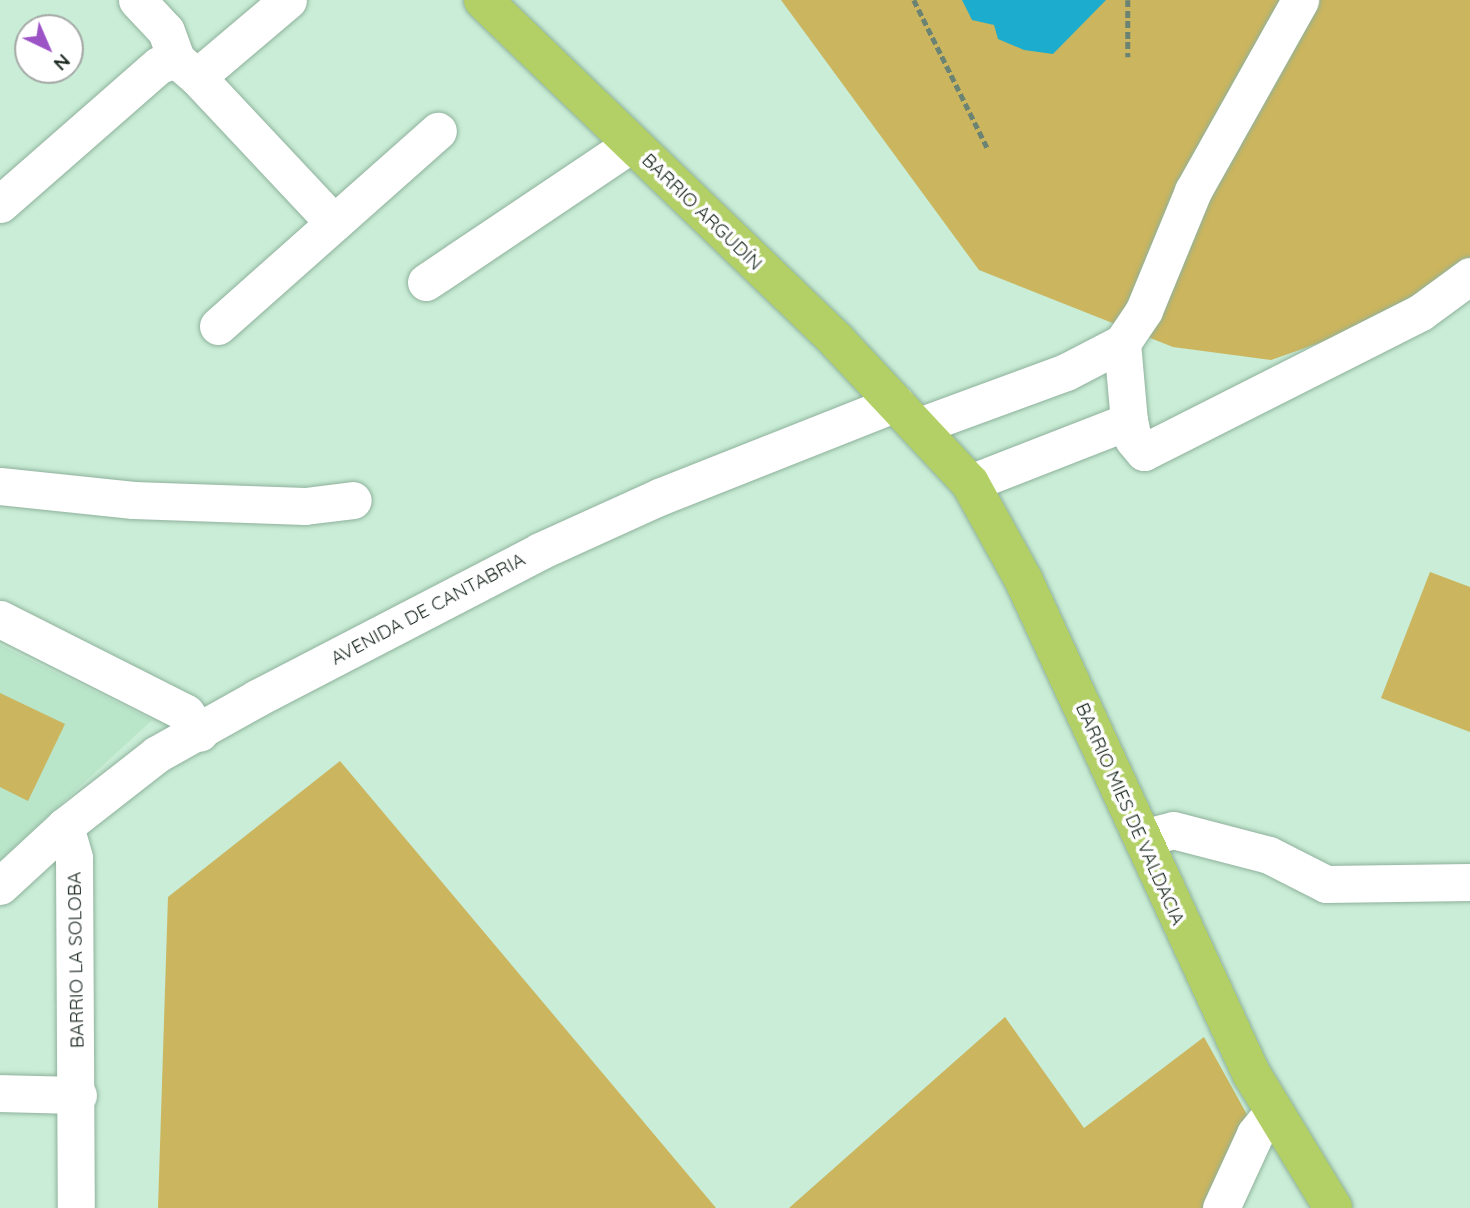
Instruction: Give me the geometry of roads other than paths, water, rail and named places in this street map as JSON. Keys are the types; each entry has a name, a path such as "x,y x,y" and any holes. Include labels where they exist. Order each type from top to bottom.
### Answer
{"main road":[{"name":"BARRIO ARGUDÍN","path":"484,0 907,414"},
{"name":"BARRIO MIES DE VALDACIA","path":"907,414 970,483 1024,581 1272,1113 1333,1208"}],"street":[{"path":"137,0 166,31 187,68 334,223"},
{"path":"0,204 159,65 187,68 288,0"},
{"path":"1300,0 1193,191 1144,310 1122,343 1133,439 1144,452 1421,312 1470,276"},
{"path":"218,326 438,131"},
{"path":"426,282 631,144"},
{"name":"AVENIDA DE CANTABRIA","path":"0,886 65,826 158,754 200,733 257,698 540,551 659,497 907,414 1066,372 1122,343"},
{"path":"970,483 1129,421"},
{"path":"0,486 132,500 304,506 352,500"},
{"path":"0,619 186,713 200,733"},
{"name":"BARRIO LA SOLOBA","path":"65,826 74,858 78,1095 76,1208"},
{"path":"1142,838 1173,830 1269,855 1326,884 1470,883"},
{"path":"0,1093 78,1095"},
{"path":"1221,1208 1255,1134 1272,1113"}],"water":[{"path":"962,0 1106,0 1053,54 1024,50 998,39 994,25 972,20"}]}
